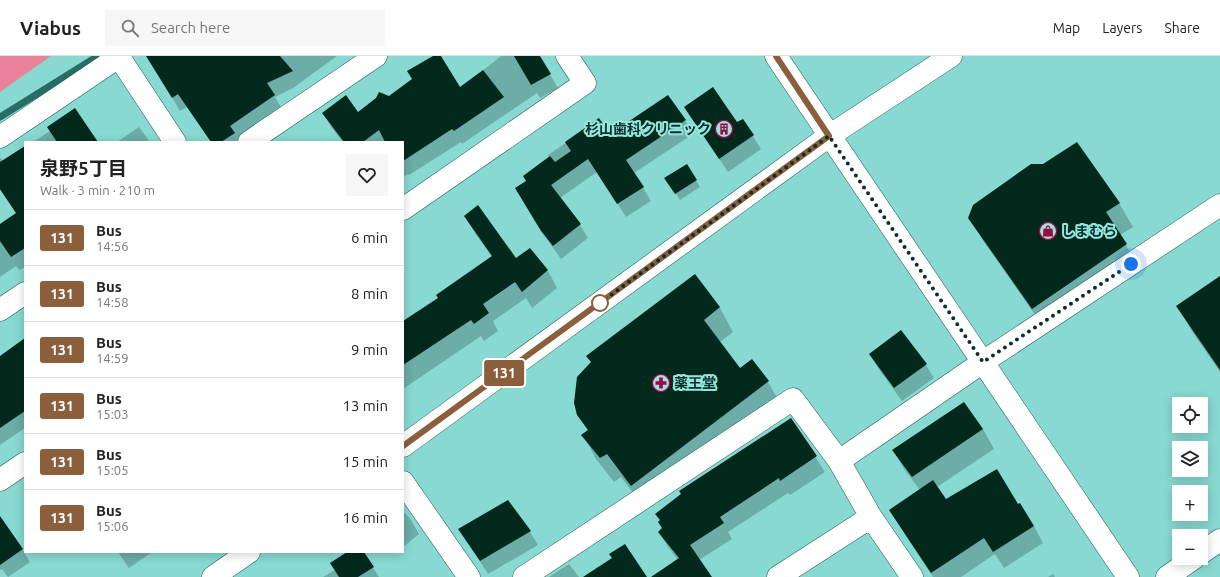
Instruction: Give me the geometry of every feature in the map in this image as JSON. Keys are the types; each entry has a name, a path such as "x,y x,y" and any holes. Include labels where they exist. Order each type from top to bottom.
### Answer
{"street":[{"path":"250,141 376,56"},
{"path":"404,208 585,83 567,56"},
{"path":"776,56 1128,577"},
{"path":"404,445 829,136 951,56"},
{"path":"0,137 120,57 174,141"},
{"path":"839,461 983,362 1220,205"},
{"path":"0,310 24,294"},
{"path":"524,577 793,399 839,461 871,517 912,577"},
{"path":"0,480 24,464"},
{"path":"404,483 468,577"},
{"path":"778,577 871,517"},
{"path":"1208,548 1220,540"},
{"path":"213,577 248,553"},
{"path":"1167,577 1184,565"}],"shaded area":[{"path":"0,56 51,56 0,92"}],"building":[{"path":"146,56 280,56 293,71 267,83 275,95 230,126 235,133 223,141 210,141 178,94 172,98"},
{"path":"433,56 441,56 460,87 483,70 504,97 454,131 452,129 404,160 404,141 384,141 379,130 364,141 343,141 322,113 346,95 358,112 376,98 379,92 389,96 412,79 407,71"},
{"path":"514,56 540,56 551,74 531,85"},
{"name":"杉山歯科クリニック","path":"713,87 737,122 743,119 754,135 719,159 684,107"},
{"path":"668,95 686,120 626,160 644,187 617,204 588,159 551,185 581,224 553,246 541,231 515,188 526,181 523,176 550,156 555,162 571,151 565,142 599,118 610,134"},
{"path":"75,108 97,141 56,141 47,127"},
{"name":"しまむら","path":"1077,142 1120,203 1106,212 1127,244 1032,309 968,218 973,205 1031,164 1043,164"},
{"path":"24,147 24,249 11,257 0,241 0,224 16,213 0,189 0,162"},
{"path":"687,164 697,180 675,194 664,178"},
{"path":"478,205 516,258 530,248 548,270 522,292 515,282 483,304 489,313 474,324 471,320 404,364 404,320 438,298 436,295 492,256 464,216"},
{"path":"695,274 720,307 704,320 740,368 752,359 769,381 631,486 607,454 600,458 581,435 588,430 577,415 574,403 577,377 591,362 586,356"},
{"path":"1220,276 1220,370 1176,306"},
{"path":"901,330 927,364 894,388 869,354"},
{"path":"24,339 24,412 0,428 0,356"},
{"path":"964,402 983,429 912,477 892,450"},
{"path":"791,418 817,456 780,481 779,478 720,517 724,523 690,545 712,577 651,577 679,558 658,532 662,528 658,522 660,520 655,514 681,494 679,491"},
{"path":"997,469 1018,504 1020,503 1034,526 993,552 984,538 931,573 889,510 933,480 946,499"},
{"path":"508,500 531,531 480,561 458,529"},
{"path":"0,516 23,549 0,565"},
{"path":"625,544 647,577 583,577 612,558 609,554"},
{"path":"345,553 365,553 374,567 358,577 339,577 330,563"}],"waterway":[{"path":"0,117 98,56"}],"bus line":[{"name":"131","path":"404,445 829,136 776,56"}],"place":[{"name":"杉山歯科クリニック","path":"724,129"},
{"name":"しまむら","path":"1048,231"},
{"name":"薬王堂","path":"661,383"}],"route":[{"path":"600,303 829,136 983,362 1131,264"}]}
